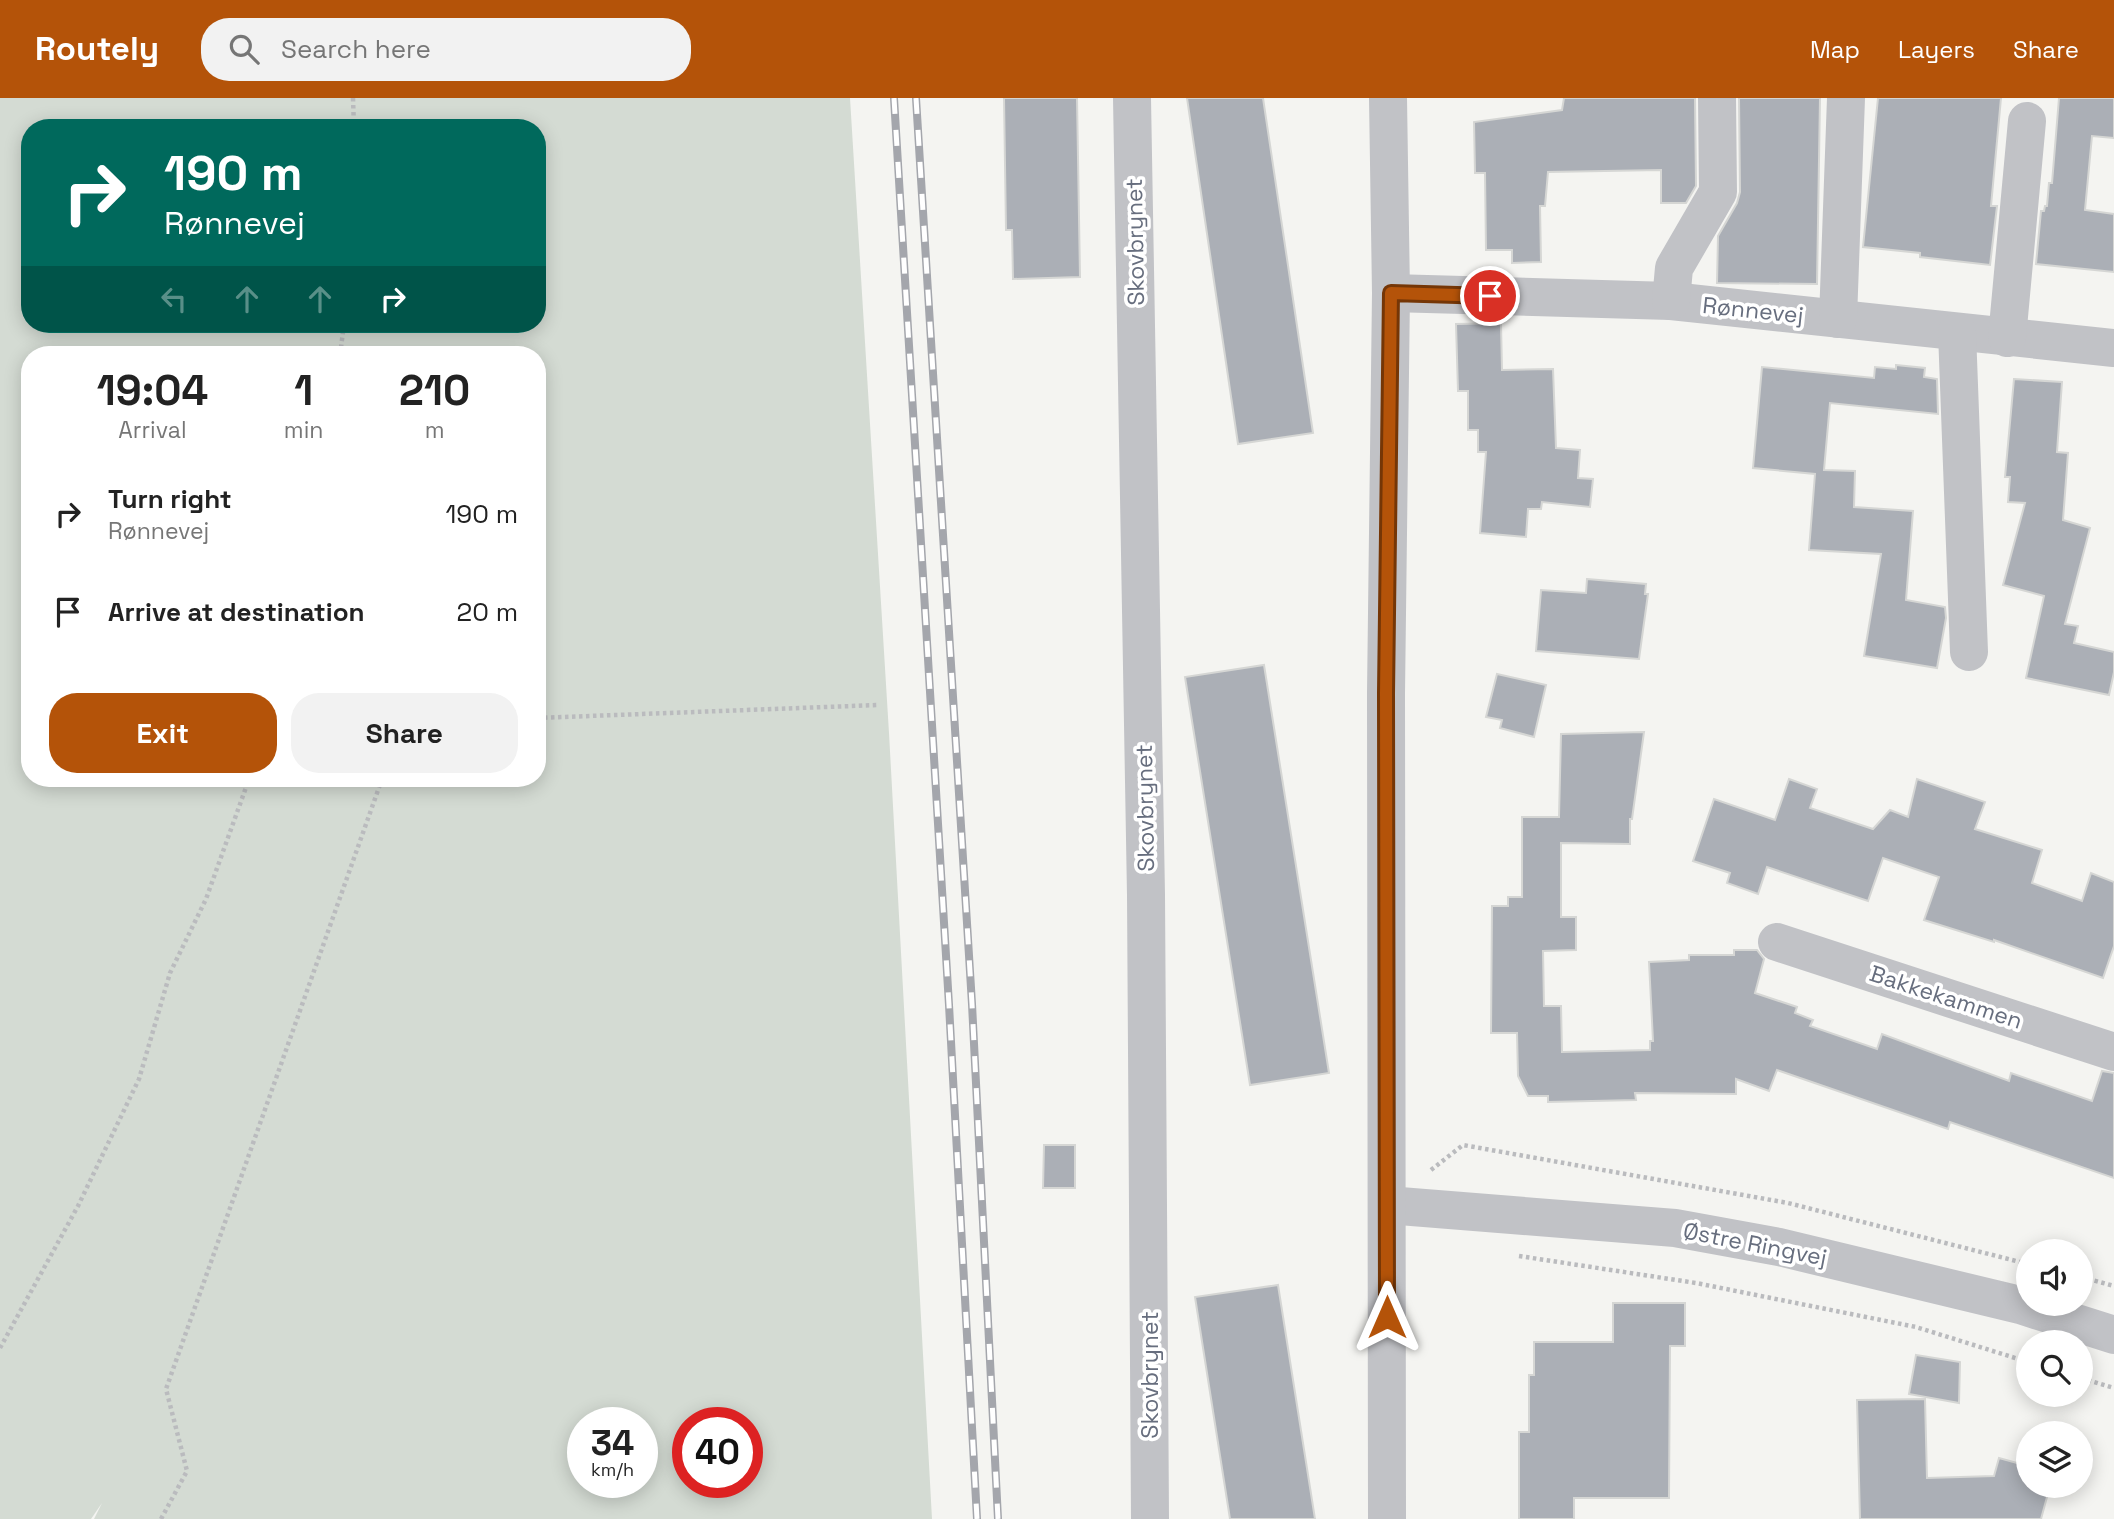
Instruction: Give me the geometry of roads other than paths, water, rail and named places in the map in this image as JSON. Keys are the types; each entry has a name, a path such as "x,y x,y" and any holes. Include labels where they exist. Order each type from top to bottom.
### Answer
{"street":[{"name":"Skovbrynet","path":"1132,98 1146,895 1150,1519"},
{"path":"1387,1519 1386,693 1391,293 1388,98"},
{"path":"1671,301 1674,268 1718,192 1717,98"},
{"path":"1838,320 1846,98"},
{"path":"2007,338 2027,121"},
{"name":"Rønnevej","path":"1391,293 1671,301 2114,348"},
{"path":"1956,332 1969,652"},
{"name":"Bakkekammen","path":"1777,942 2114,1052"},
{"name":"Østre Ringvej","path":"1387,1205 1675,1228 1779,1247 2020,1305 2114,1335"}],"railway":[{"path":"894,98 977,1519"},
{"path":"916,98 972,1004 998,1519"}]}
